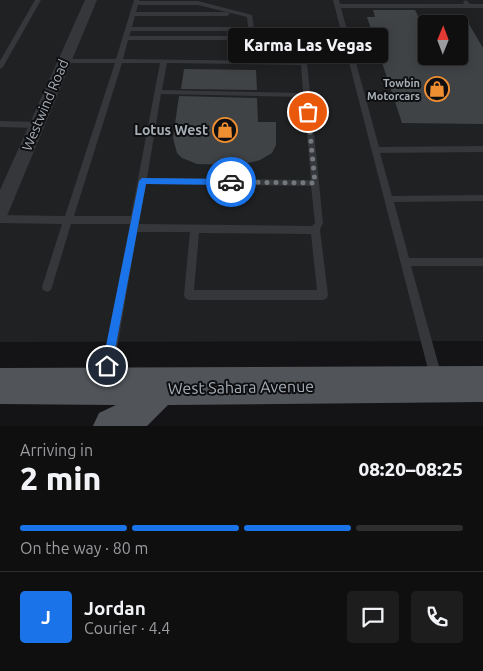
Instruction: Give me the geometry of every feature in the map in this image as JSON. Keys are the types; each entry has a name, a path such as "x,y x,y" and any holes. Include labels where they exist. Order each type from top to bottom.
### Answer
{"main road":[{"name":"West Sahara Avenue","path":"0,386 160,388 483,384"},
{"path":"112,426 129,418 160,388"}],"street":[{"name":"Westwind Road","path":"0,211 90,0"}],"lane":[{"path":"0,67 38,0"},
{"path":"47,287 136,2 198,3 250,16 251,28 128,29"},
{"path":"438,384 336,3 466,3 483,6"},
{"path":"133,14 244,14"},
{"path":"126,38 285,38 288,61"},
{"path":"64,61 288,61 304,63 319,223 315,230 323,295 190,295 195,228"},
{"path":"104,386 164,61"},
{"path":"158,92 307,95"},
{"path":"0,124 37,125"},
{"path":"375,150 482,150"},
{"path":"142,181 315,183"},
{"path":"388,199 483,198"},
{"path":"0,220 68,220 195,228 315,230"},
{"path":"405,262 483,262"}],"shaded area":[{"path":"0,0 483,0 483,341 0,342"}],"building":[{"name":"Towbin Motorcars","path":"373,10 415,10 418,16 418,65 468,65 468,22 483,48 483,124 402,123 367,17 375,17"},
{"path":"184,69 256,70 257,90 181,89"},
{"name":"Lotus West","path":"179,96 257,98 258,122 276,122 276,145 272,153 260,160 240,165 197,164 182,158 177,153 173,138"}],"way so far":[{"path":"231,182 315,183 308,112"}],"place":[{"name":"Towbin Motorcars","path":"437,89"},
{"name":"Karma Las Vegas","path":"308,112"},
{"name":"Lotus West","path":"225,130"}],"route":[{"path":"107,366 142,181 231,182"}]}
